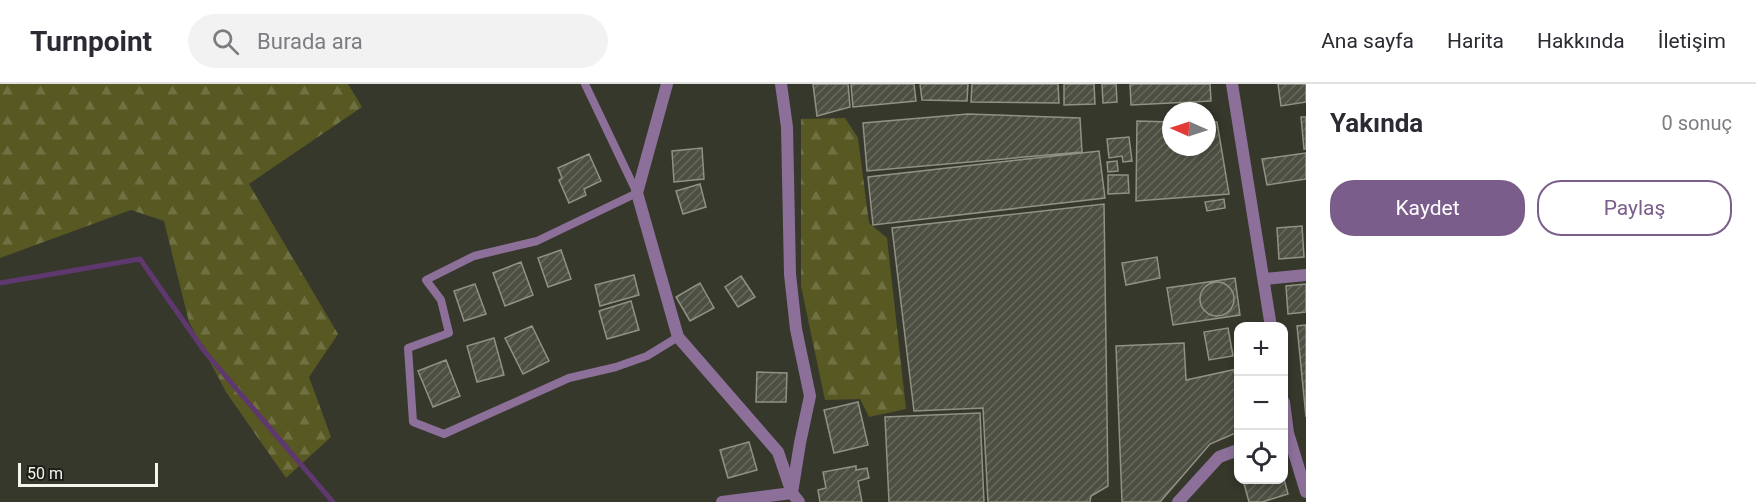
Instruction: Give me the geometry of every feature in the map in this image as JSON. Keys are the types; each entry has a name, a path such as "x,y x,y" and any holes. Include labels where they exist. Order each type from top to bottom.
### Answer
{"street":[{"path":"667,84 637,193 678,337 778,452 795,497"},
{"path":"781,84 787,127 790,274 796,329 810,396 800,442 795,497"},
{"path":"1232,84 1270,322"},
{"path":"1264,279 1306,275"},
{"path":"1288,440 1306,492"},
{"path":"1178,502 1219,457 1234,452"},
{"path":"722,502 795,497"}],"lane":[{"path":"585,84 637,193 537,241 474,256 426,280 441,300 449,333 408,348 413,422 444,434 569,378 616,367 647,356 678,337"}],"green space":[{"path":"0,84 348,84 362,107 249,184 338,334 309,377 331,437 286,478 226,392 189,322 164,221 131,210 0,258"},
{"path":"845,118 858,138 869,223 887,238 906,409 869,417 860,399 825,400 801,286 801,119"}],"building":[{"path":"813,84 848,84 850,107 817,116"},
{"path":"851,84 914,84 916,101 853,107"},
{"path":"920,84 968,84 967,101 922,100"},
{"path":"972,84 1058,84 1059,103 971,102"},
{"path":"1064,84 1094,84 1095,104 1064,105"},
{"path":"1102,84 1116,84 1117,102 1103,103"},
{"path":"1130,84 1210,84 1211,101 1131,105"},
{"path":"1278,84 1306,84 1306,102 1281,106"},
{"path":"968,114 1080,118 1082,152 867,171 863,123"},
{"path":"1301,117 1306,117 1306,149 1304,149"},
{"path":"1137,121 1162,122 1162,156 1216,156 1217,122 1229,194 1136,201"},
{"path":"1129,137 1132,161 1123,162 1122,156 1109,158 1107,139"},
{"path":"702,148 704,179 674,182 672,151"},
{"path":"1099,151 1105,198 873,225 868,177"},
{"path":"1306,153 1306,179 1267,185 1262,159"},
{"path":"589,154 601,181 584,189 586,195 569,203 559,180 562,178 558,168"},
{"path":"1117,161 1118,171 1108,172 1107,162"},
{"path":"1108,175 1128,175 1129,193 1108,194"},
{"path":"700,184 706,207 683,214 676,191"},
{"path":"1224,199 1225,208 1207,211 1205,202"},
{"path":"1104,204 1108,486 1091,496 1090,502 988,502 983,408 914,411 892,228"},
{"path":"1302,226 1304,257 1279,259 1277,228"},
{"path":"561,250 571,279 548,287 538,258"},
{"path":"1157,257 1160,278 1126,285 1122,263"},
{"path":"521,262 533,295 505,306 493,273"},
{"path":"634,275 639,295 600,306 595,285"},
{"path":"741,276 755,297 738,307 725,287"},
{"path":"1235,278 1240,315 1173,325 1167,288"},
{"path":"1217,282 1229,287 1234,299 1229,311 1217,316 1205,311 1200,299 1205,287"},
{"path":"700,283 714,308 690,321 676,297"},
{"path":"475,284 486,314 464,321 454,291"},
{"path":"1306,284 1306,312 1288,314 1286,286"},
{"path":"631,301 639,330 607,339 599,311"},
{"path":"1306,325 1306,417 1297,326"},
{"path":"532,326 549,361 523,374 505,338"},
{"path":"1228,328 1233,356 1209,360 1204,332"},
{"path":"494,338 504,375 477,382 467,346"},
{"path":"1184,343 1186,380 1234,370 1234,434 1210,444 1160,502 1122,502 1116,346"},
{"path":"446,360 460,396 433,407 418,371"},
{"path":"757,372 787,373 786,402 756,402"},
{"path":"858,402 868,445 834,453 824,410"},
{"path":"980,413 984,502 889,502 885,417"},
{"path":"749,442 757,470 728,478 720,450"},
{"path":"856,466 856,470 867,468 869,478 858,481 862,502 820,502 818,490 826,488 823,472"},
{"path":"1244,484 1285,484 1288,494 1262,502 1249,502"}],"waterway":[{"path":"0,283 140,259 205,352 333,502"}]}
